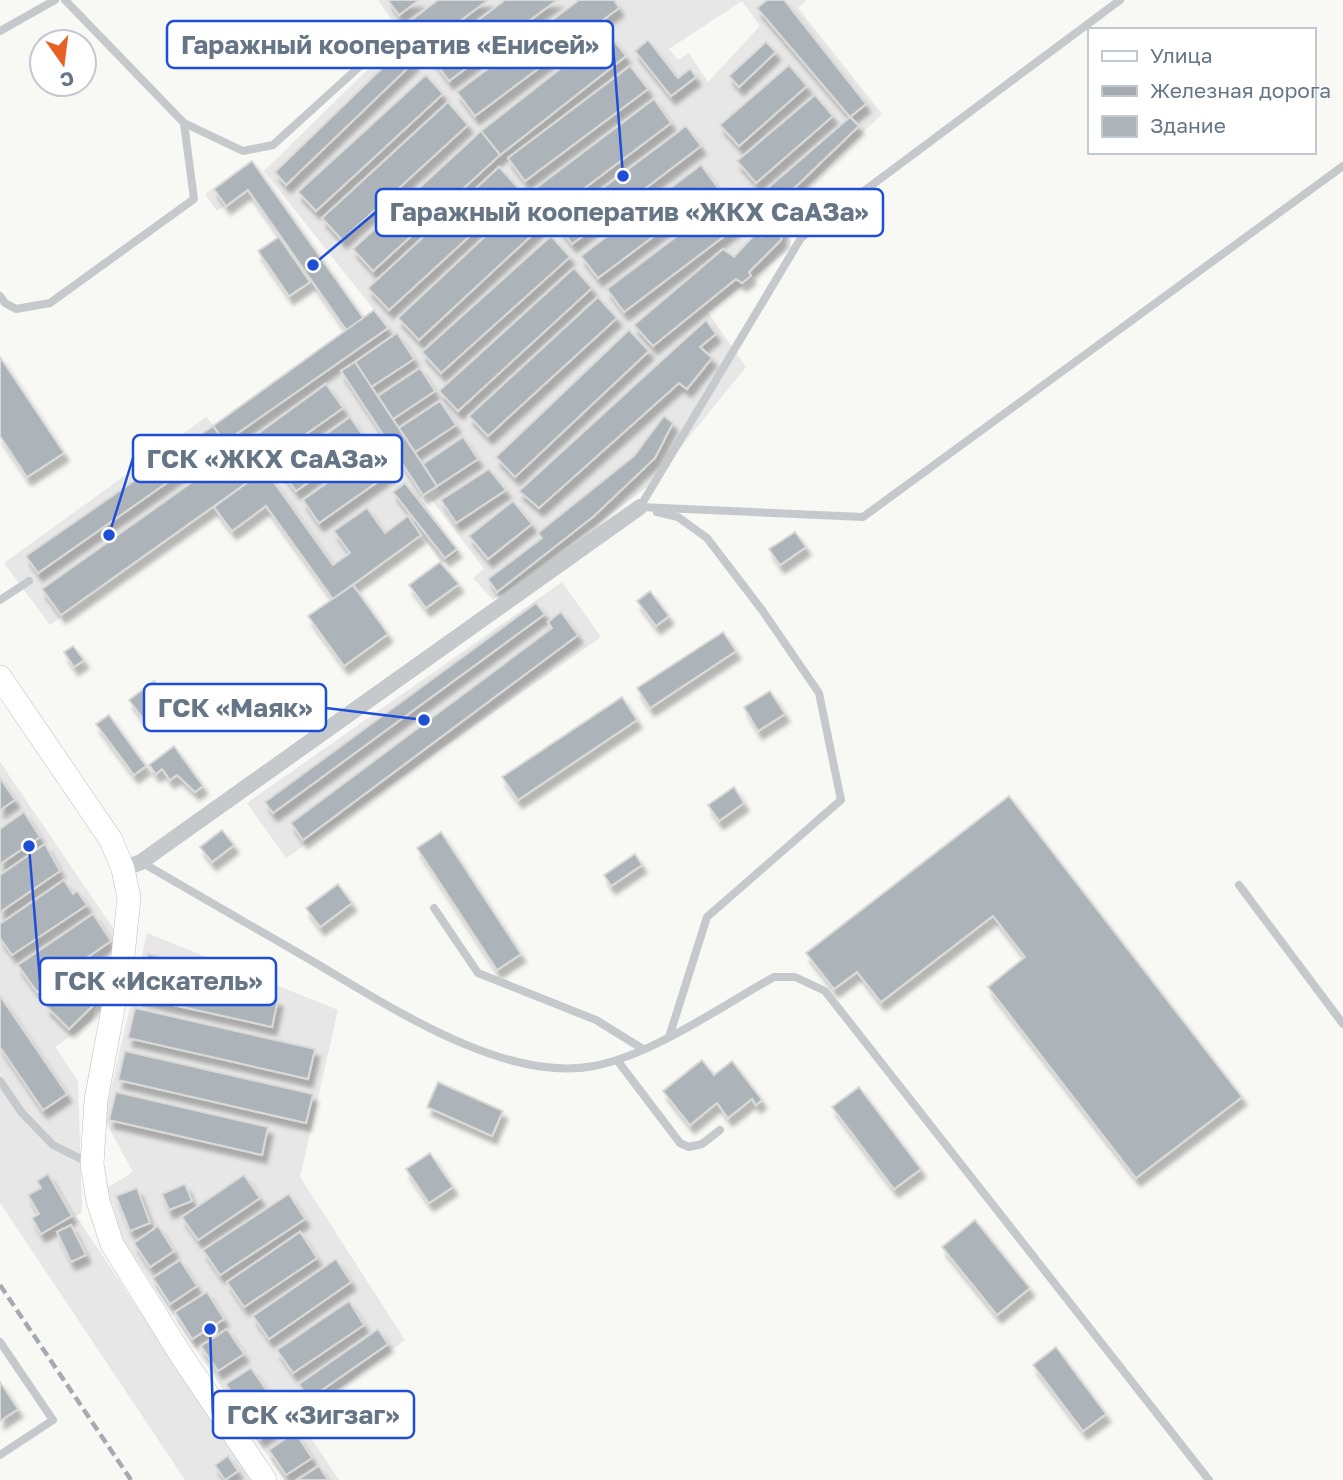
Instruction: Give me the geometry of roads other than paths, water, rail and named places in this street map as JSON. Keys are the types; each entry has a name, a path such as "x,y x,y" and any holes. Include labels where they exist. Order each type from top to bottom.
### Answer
{"street":[{"path":"132,866 640,508"},
{"path":"0,677 104,830 132,866 123,955 96,1100 92,1164 98,1201 113,1244 181,1355 265,1480"}],"lane":[{"path":"0,32 55,0"},
{"path":"65,0 184,123 243,151 274,145 391,38"},
{"path":"640,508 801,238 1120,0"},
{"path":"0,296 5,303 16,309 50,303 194,199 184,123"},
{"path":"640,508 863,517 1343,166"},
{"path":"640,508 678,517 707,538 762,610 818,693 841,800 707,917 670,1034"},
{"path":"0,600 29,581"},
{"path":"132,866 436,1033 524,1063 570,1069 617,1060 643,1049 774,977 795,977 825,991 1209,1480"},
{"path":"1239,886 1343,1024"},
{"path":"434,908 478,973 596,1020 643,1049"},
{"path":"617,1060 680,1143 689,1147 702,1143 720,1130"},
{"path":"0,1081 22,1113 53,1145 92,1164"},
{"path":"0,1342 53,1420 0,1455"}],"railway":[{"path":"0,1285 131,1480"}],"place":[{"name":"Гаражный кооператив «Енисей»","path":"623,176"},
{"name":"Гаражный кооператив «ЖКХ СаАЗа»","path":"313,265"},
{"name":"ГСК «ЖКХ СаАЗа»","path":"109,535"},
{"name":"ГСК «Маяк»","path":"424,720"},
{"name":"ГСК «Искатель»","path":"29,846"},
{"name":"ГСК «Зигзаг»","path":"210,1329"}]}
